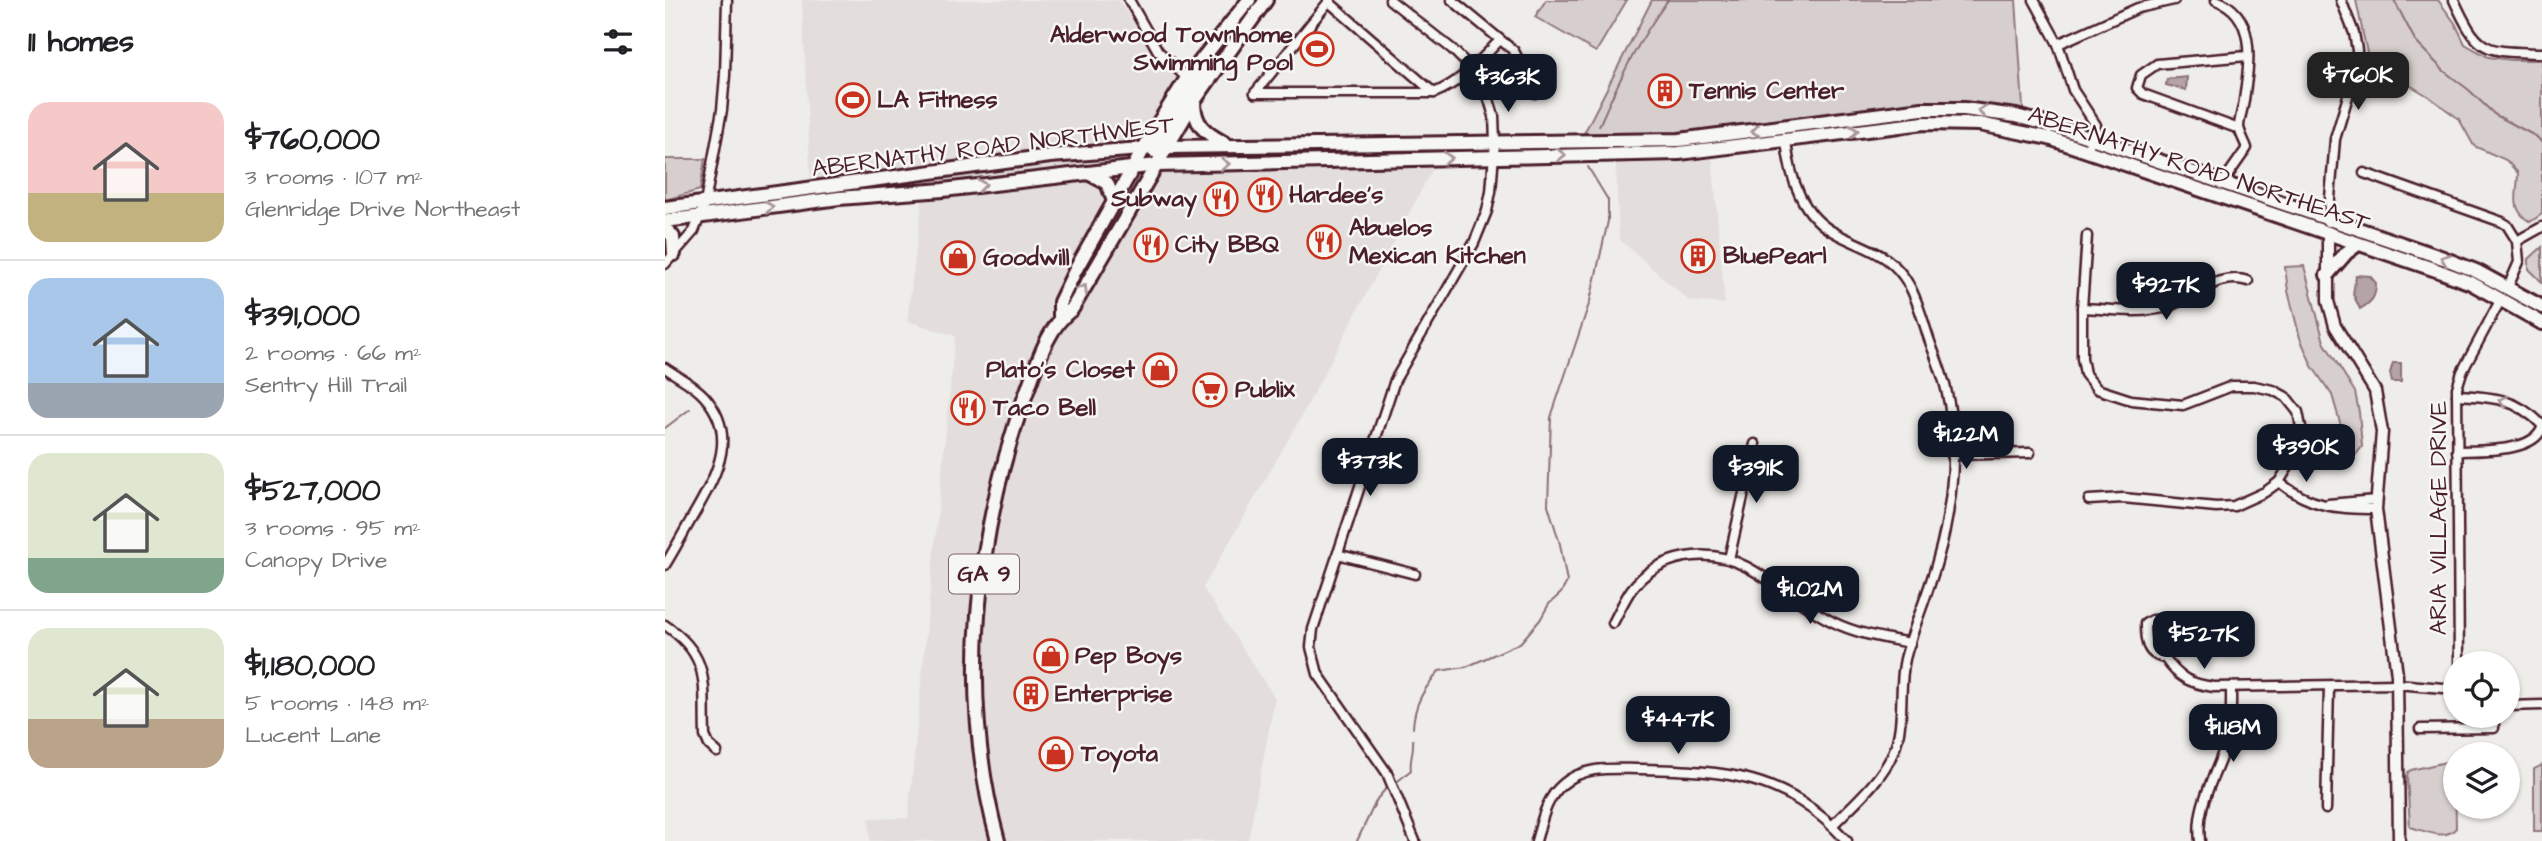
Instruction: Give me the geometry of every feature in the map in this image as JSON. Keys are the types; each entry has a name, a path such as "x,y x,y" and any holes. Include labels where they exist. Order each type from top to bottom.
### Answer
{"main road":[{"name":"GA 9","path":"998,841 985,787 977,727 976,671 983,578 996,498 1011,441 1035,370 1060,317 1060,302 1114,201 1145,166 1156,147 1194,100 1266,0"},
{"name":"GA 9","path":"1060,317 1072,309 1156,147 1187,78 1243,3"},
{"path":"1156,147 1208,63 1215,41"},
{"path":"1194,100 1196,118 1203,130 1227,145"},
{"name":"ABERNATHY ROAD NORTHEAST","path":"1495,141 1679,140 1869,115 1943,109 2016,116 2092,138 2443,258 2508,287 2542,307"},
{"name":"ABERNATHY ROAD NORTHEAST","path":"1493,156 1679,153 1891,126 1962,123 2034,134 2439,271 2501,299 2542,323"},
{"name":"ABERNATHY ROAD NORTHWEST","path":"665,221 703,209 1050,156 1156,147 1495,141"},
{"path":"1296,162 1321,154 1371,151 1394,142"},
{"name":"ABERNATHY ROAD NORTHWEST","path":"665,208 703,209 943,190 1145,166 1493,156"},
{"path":"1086,173 1107,183 1114,201"},
{"path":"839,198 860,190 892,186"},
{"path":"665,227 673,237 670,259"},
{"path":"2327,275 2346,253 2358,244"}],"street":[{"path":"670,259 694,231 703,209 722,110 727,0"},
{"path":"1129,0 1158,51 1187,78"},
{"path":"1390,0 1452,49 1472,69 1487,93 1494,116 1495,141 1491,192 1481,227 1395,380 1313,629 1311,647 1314,664 1323,684 1387,773 1415,841"},
{"path":"1452,0 1514,51 1535,93"},
{"path":"2034,0 2058,44 2073,90 2095,125 2087,151"},
{"path":"2058,44 2138,8 2174,0"},
{"path":"2216,0 2230,5 2247,31 2248,76 2239,129 2247,148 2222,183 2218,195"},
{"path":"2341,0 2354,33 2357,50 2356,70 2335,139 2328,217 2328,301 2335,326 2375,391 2382,432 2376,504 2397,684 2399,841"},
{"path":"2454,0 2468,30 2488,48 2542,53"},
{"path":"1434,93 1330,1 1255,93 1434,93 1451,87 1500,40"},
{"path":"2239,129 2143,94 2137,88 2141,75 2157,64 2247,56"},
{"path":"1786,141 1793,181 1811,213 1836,234 1885,257 1899,270 1910,286 1946,390 1950,416 1950,496 1943,539 1903,671 1900,727 1894,752 1881,774 1832,826"},
{"path":"2364,173 2507,225 2517,242 2519,262 2508,287"},
{"path":"2517,242 2542,227"},
{"path":"2087,236 2082,358 2085,374 2097,389 2131,400 2183,405 2232,386 2254,386 2273,390 2286,397 2298,412 2302,432 2293,459 2279,482 2265,492 2234,506 2216,507 2123,498 2089,500"},
{"path":"2082,308 2155,309 2186,299 2222,279 2235,277 2248,281"},
{"name":"ARIA VILLAGE DRIVE","path":"2459,651 2456,395 2462,372 2501,299"},
{"path":"665,368 691,385 709,402 720,426 723,449 715,478 665,565"},
{"path":"2456,395 2502,399 2514,403 2528,410 2542,427 2536,438 2504,449 2457,451"},
{"path":"1729,559 1755,444"},
{"path":"1952,454 2030,453"},
{"path":"2279,482 2304,500 2325,504 2376,504"},
{"path":"1337,554 1415,574"},
{"path":"1613,623 1633,588 1659,566 1693,555 1712,555 1729,559 1747,568 1835,623 1910,643"},
{"path":"2165,658 2168,650 2169,620 2152,620 2145,624 2145,639 2150,651 2157,657 2165,658 2181,677 2192,684 2231,687 2329,687 2397,684 2443,688"},
{"path":"665,625 689,644 701,664 705,736 716,752"},
{"path":"2200,841 2200,812 2228,738 2231,687"},
{"path":"2326,809 2329,687"},
{"path":"2520,706 2542,705"},
{"path":"2420,729 2494,728"},
{"path":"1536,841 1545,811 1554,793 1574,776 1599,768 1704,771 1742,776 1790,795 1832,826 1847,841"}],"shaded area":[{"path":"802,0 1118,0 1162,64 1177,76 1200,76 1153,150 1441,153 1299,421 1203,588 1275,698 1248,841 870,841 869,818 908,818 955,336 907,321 925,178 811,192"},
{"path":"1546,0 1627,0 1596,52 1535,17"},
{"path":"1652,0 2016,0 2024,123 1957,114 1852,119 1780,133 1683,146 1575,151"},
{"path":"2356,0 2438,0 2455,23 2465,44 2488,57 2542,60 2542,214 2530,222 2519,212 2516,201 2518,173 2506,160 2474,146 2459,119 2428,96 2383,69 2367,53"},
{"path":"2187,77 2186,90 2166,85 2167,79"},
{"path":"1711,142 1725,304 1689,301 1619,239 1615,149"},
{"path":"665,159 705,159 700,190 665,200"},
{"path":"2542,247 2542,282 2529,269 2529,259"},
{"path":"2304,266 2324,342 2355,392 2362,447 2354,457 2345,455 2341,426 2332,395 2312,366 2300,338 2285,267"},
{"path":"2356,275 2370,276 2376,283 2373,299 2360,309 2353,294"},
{"path":"2393,363 2401,363 2401,382 2392,382 2390,373"},
{"path":"2443,763 2443,819 2456,819 2456,828 2452,832 2429,833 2410,827 2407,777 2411,770"},
{"path":"2542,765 2542,831 2534,831 2534,769"}],"waterway":[{"path":"1599,126 1630,61 1668,0"},
{"path":"2394,0 2416,42 2444,71 2494,114 2537,137 2542,143"},
{"path":"1413,728 1421,697 1439,671 1466,667 1520,643 1567,582 1560,544 1548,505 1551,417 1590,301 1608,221 1608,200 1588,167"},
{"path":"665,428 690,409"},
{"path":"1398,781 1411,770 1413,740"},
{"path":"1357,841 1377,799 1389,785"}],"place":[{"name":"Alderwood Townhome Swimming Pool","path":"1317,49"},
{"name":"Tennis Center","path":"1665,91"},
{"name":"LA Fitness","path":"853,100"},
{"name":"Hardee's","path":"1265,195"},
{"name":"Subway","path":"1221,199"},
{"name":"Abuelos Mexican Kitchen","path":"1324,242"},
{"name":"City BBQ","path":"1151,245"},
{"name":"BluePearl","path":"1698,256"},
{"name":"Goodwill","path":"958,258"},
{"name":"Plato's Closet","path":"1160,370"},
{"name":"Publix","path":"1210,390"},
{"name":"Taco Bell","path":"968,408"},
{"name":"Pep Boys","path":"1051,656"},
{"name":"Enterprise","path":"1031,694"},
{"name":"Toyota","path":"1056,754"}]}
